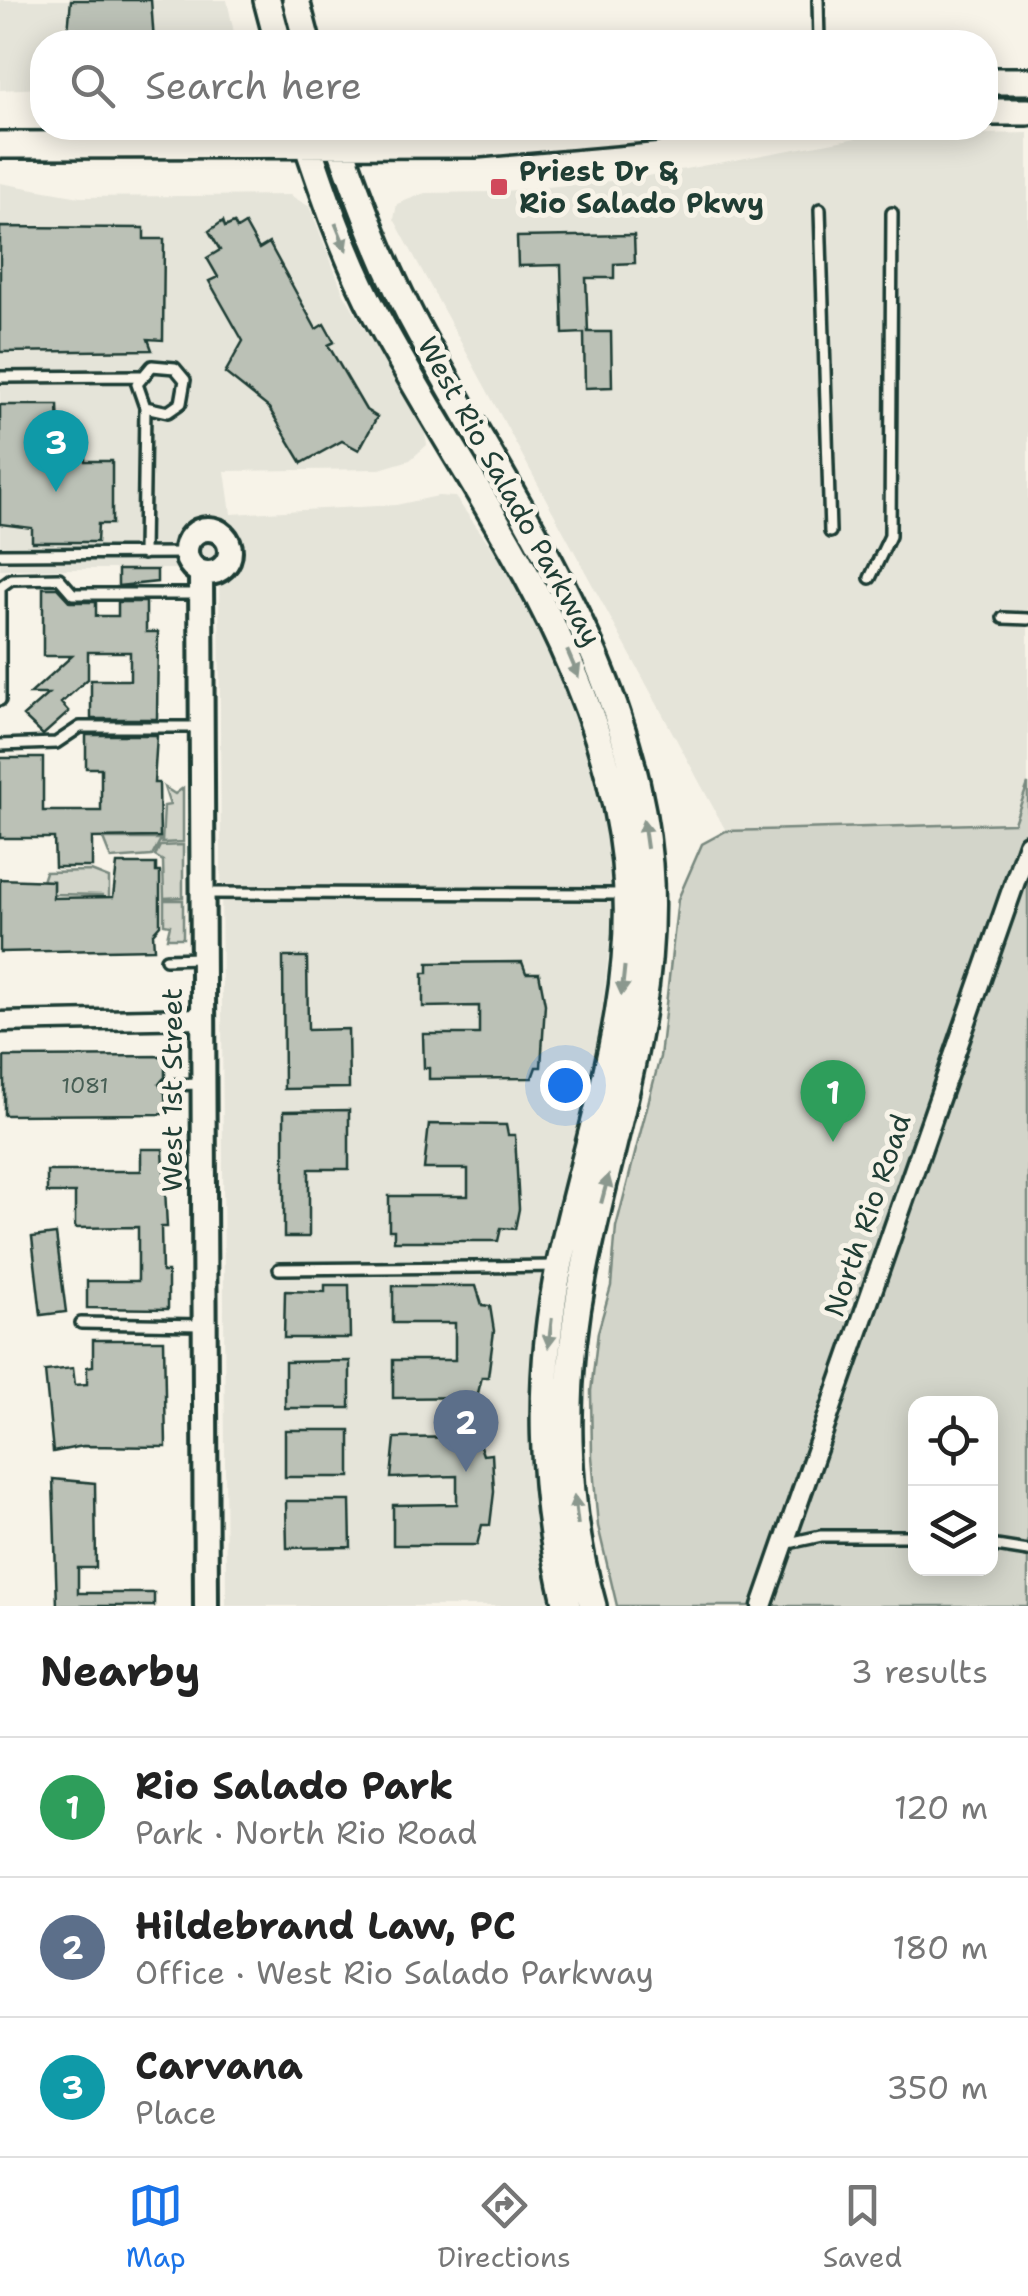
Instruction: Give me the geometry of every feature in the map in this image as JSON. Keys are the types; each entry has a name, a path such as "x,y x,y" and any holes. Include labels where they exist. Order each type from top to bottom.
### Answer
{"main road":[{"path":"266,0 275,30"},
{"path":"296,0 304,30"},
{"path":"998,81 1028,81"},
{"path":"998,112 1028,112"},
{"path":"0,145 169,140"},
{"name":"West Rio Salado Parkway","path":"307,140 363,289 563,589 608,681 636,780 639,894 651,947 640,1037 571,1269 545,1373 544,1437 551,1523 566,1606"},
{"name":"West Rio Salado Parkway","path":"339,140 392,280 470,450"},
{"name":"West Rio Salado Parkway","path":"571,1269 571,1469 594,1606"}],"street":[{"path":"213,529 226,537 231,550 227,564 200,584 186,553 188,542 198,531 213,529"},
{"name":"West 1st Street","path":"200,584 206,1606"},
{"name":"North Rio Road","path":"762,1606 1028,844"},
{"path":"0,1022 201,1018"}],"lane":[{"path":"818,0 819,30"},
{"path":"820,209 830,532"},
{"path":"870,578 890,536 892,213"},
{"path":"0,377 140,376 152,366 168,364 185,380 185,396 176,409 160,413 146,407"},
{"path":"140,376 137,393 146,407 144,554"},
{"path":"0,554 186,553"},
{"path":"0,700 0,588 11,579 58,578 73,594 200,584"},
{"path":"1003,618 1028,619"},
{"path":"0,745 56,743 80,727 200,727"},
{"path":"201,893 639,894"},
{"path":"166,960 202,958"},
{"path":"168,1085 202,1084"},
{"path":"278,1268 571,1269"},
{"path":"81,1323 204,1324"},
{"path":"781,1544 821,1536 908,1536"},
{"path":"998,1546 1028,1551"}],"shaded area":[{"path":"0,0 227,0 233,30 30,30 30,89 0,90"},
{"path":"1028,133 1028,784 1014,823 726,831 394,219 397,204 425,193 495,192 630,179 845,140 998,140 998,134"},
{"path":"0,183 80,197 290,195 310,207 343,292 424,429 427,445 410,460 380,469 225,471 231,514 396,505 438,496 455,497 514,578 560,668 588,736 612,839 614,903 594,1085 556,1243 555,1606 226,1606 219,569 0,569"},
{"path":"1028,784 1028,1606 617,1606 598,1526 592,1456 591,1391 598,1332 611,1286 616,1227 660,1057 678,899 702,844 726,831 1014,823"},
{"path":"164,787 175,794 183,788 183,842 162,843 164,806 170,805"},
{"path":"103,839 161,839 152,856 111,859"},
{"path":"183,845 183,897 164,898 163,861 155,856 160,846"},
{"path":"91,871 109,878 109,916 104,914 102,895 52,894 47,891 53,890 53,881 42,881 45,872"},
{"path":"164,900 183,900 183,938 167,938 170,925 164,924"}],"building":[{"path":"71,0 151,0 153,30 68,30"},
{"path":"223,221 225,227 234,223 237,229 245,224 259,249 269,243 316,329 324,324 334,342 328,345 366,410 377,417 359,450 342,441 302,463 269,408 225,373 243,341 209,281 218,277 207,258 220,250 209,231"},
{"path":"0,227 144,228 144,239 164,239 163,340 148,339 152,350 0,352"},
{"path":"634,235 635,263 614,264 614,278 586,278 588,332 611,332 612,387 585,388 584,333 563,334 561,265 518,266 517,237"},
{"path":"0,405 58,405 59,432 85,432 85,461 112,461 112,524 98,524 97,542 32,542 32,528 0,524"},
{"path":"118,570 157,570 157,582 118,586"},
{"path":"43,588 57,588 70,602 96,602 96,616 118,616 118,602 146,602 146,632 158,632 157,719 91,719 91,680 130,680 130,652 88,652 88,679 61,703 69,712 43,735 23,716 48,694 30,694 72,656 43,656"},
{"path":"86,735 157,735 154,783 159,783 160,837 92,838 92,867 55,867 54,838 0,838 0,758 43,758 43,811 101,811 101,768 86,768"},
{"path":"117,864 156,864 156,872 160,872 160,925 153,933 154,949 0,952 0,879 53,881 53,898 113,897"},
{"path":"283,957 307,957 308,1030 348,1029 349,1088 284,1089"},
{"path":"522,962 526,973 539,973 545,1004 541,1067 536,1067 532,1078 429,1079 429,1068 424,1068 423,1034 479,1034 479,1006 423,1007 423,973 428,973 428,963"},
{"path":"165,1056 165,1077 159,1084 165,1093 166,1114 4,1115 4,1057"},
{"path":"349,1110 349,1169 309,1169 309,1237 284,1237 284,1111"},
{"path":"429,1124 506,1125 508,1135 515,1135 519,1209 515,1229 501,1228 498,1241 394,1241 394,1230 389,1230 389,1196 468,1196 468,1169 424,1169"},
{"path":"141,1149 163,1149 167,1227 161,1227 162,1272 168,1272 168,1309 87,1308 87,1281 138,1281 138,1227 75,1228 75,1193 47,1193 47,1171 141,1171"},
{"path":"56,1234 66,1312 41,1315 32,1237"},
{"path":"325,1285 349,1285 350,1338 284,1338 285,1291 325,1292"},
{"path":"393,1286 476,1286 482,1305 490,1306 494,1331 488,1377 482,1377 477,1397 393,1398 393,1360 455,1360 455,1323 393,1323"},
{"path":"93,1340 164,1340 166,1447 83,1446 53,1452 45,1371 73,1368 75,1385 87,1384 87,1367 93,1366"},
{"path":"350,1361 350,1408 285,1408 285,1362"},
{"path":"285,1430 350,1430 350,1477 285,1477"},
{"path":"477,1437 483,1455 492,1454 494,1492 490,1525 482,1525 477,1545 393,1545 393,1505 457,1504 457,1476 391,1478 395,1438"},
{"path":"53,1479 95,1483 96,1568 78,1568 78,1593 154,1593 154,1606 57,1606"},
{"path":"286,1501 350,1501 351,1547 287,1548"}],"place":[{"name":"Priest Dr & Rio Salado Pkwy","path":"499,187"},
{"name":"Carvana","path":"56,492"},
{"name":"Rio Salado Park","path":"833,1142"},
{"name":"Hildebrand Law, PC","path":"466,1472"}]}
